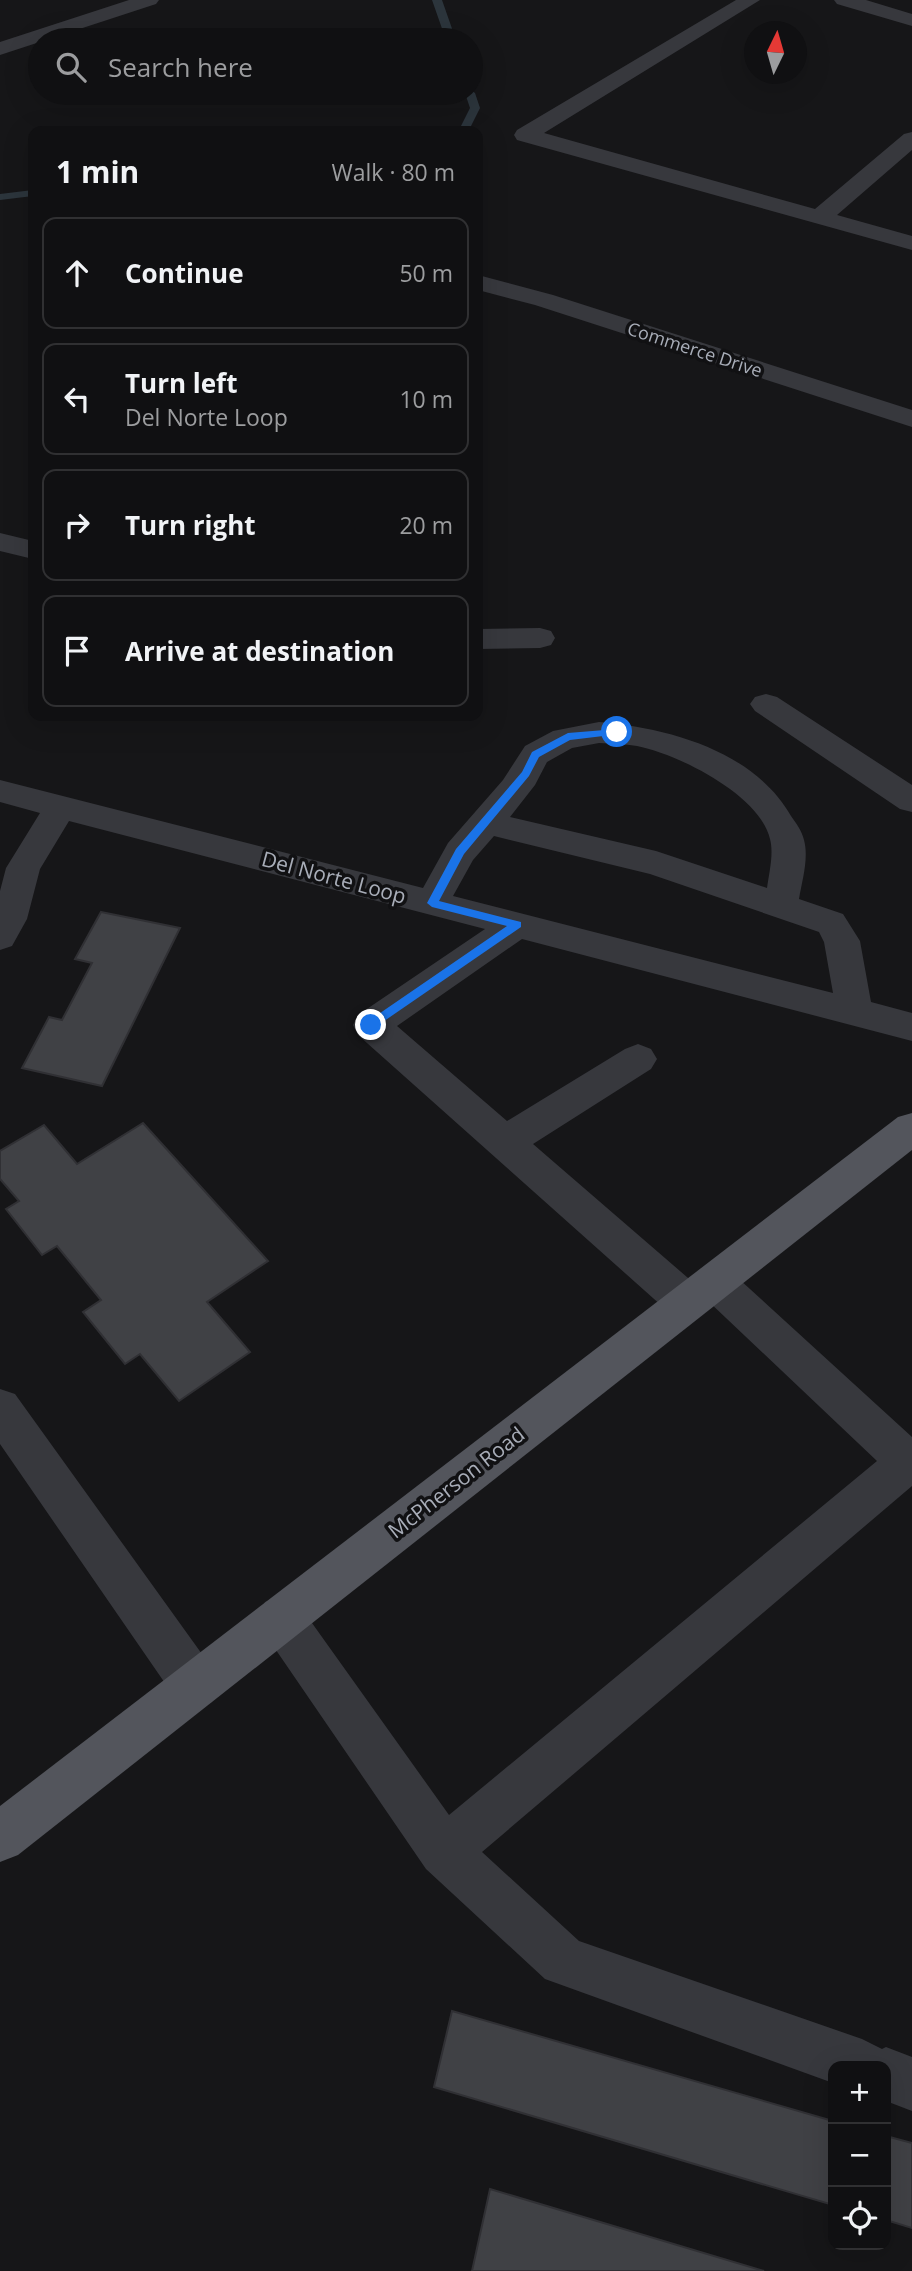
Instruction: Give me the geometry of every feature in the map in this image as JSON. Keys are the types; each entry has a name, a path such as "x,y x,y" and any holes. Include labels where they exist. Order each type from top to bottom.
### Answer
{"main road":[{"name":"McPherson Road","path":"0,1837 912,1128"}],"street":[{"path":"62,28 149,0"},
{"path":"750,0 525,135 912,243"},
{"path":"844,0 912,20"},
{"path":"0,48 28,39"},
{"path":"821,216 912,139"},
{"name":"Commerce Drive","path":"483,283 544,300 912,419"},
{"path":"0,542 28,549"},
{"path":"483,639 540,638"},
{"path":"766,704 912,801"},
{"path":"432,903 460,852 526,774 535,754 568,737 617,732 664,740 716,765 770,805 788,839 781,906"},
{"name":"Del Norte Loop","path":"0,791 912,1027"},
{"path":"0,937 10,919 12,865 61,807"},
{"path":"487,823 656,863 831,923 842,941 855,1012"},
{"path":"444,1851 910,1461 701,1291 505,1142 371,1025 517,925"},
{"path":"505,1142 638,1059"},
{"path":"0,1408 195,1685"},
{"path":"281,1618 444,1851 563,1961 848,2061"},
{"path":"891,2076 912,2084"}],"building":[{"path":"101,912 180,928 102,1086 22,1068 49,1017 62,1020 92,963 75,959"},
{"path":"143,1123 268,1261 207,1302 250,1352 179,1401 140,1354 125,1364 83,1312 101,1300 57,1246 42,1255 6,1209 19,1201 0,1179 0,1151 44,1125 77,1164"},
{"path":"452,2011 828,2120 828,2204 434,2087"},
{"path":"891,2137 912,2143 912,2228 891,2222"},
{"path":"490,2189 764,2271 472,2271"}],"waterway":[{"path":"437,0 447,28"},
{"path":"466,126 474,105"},
{"path":"0,197 28,194"}],"route":[{"path":"371,1025 517,925 432,903 460,852 526,774 535,754 568,737 617,732"}]}
